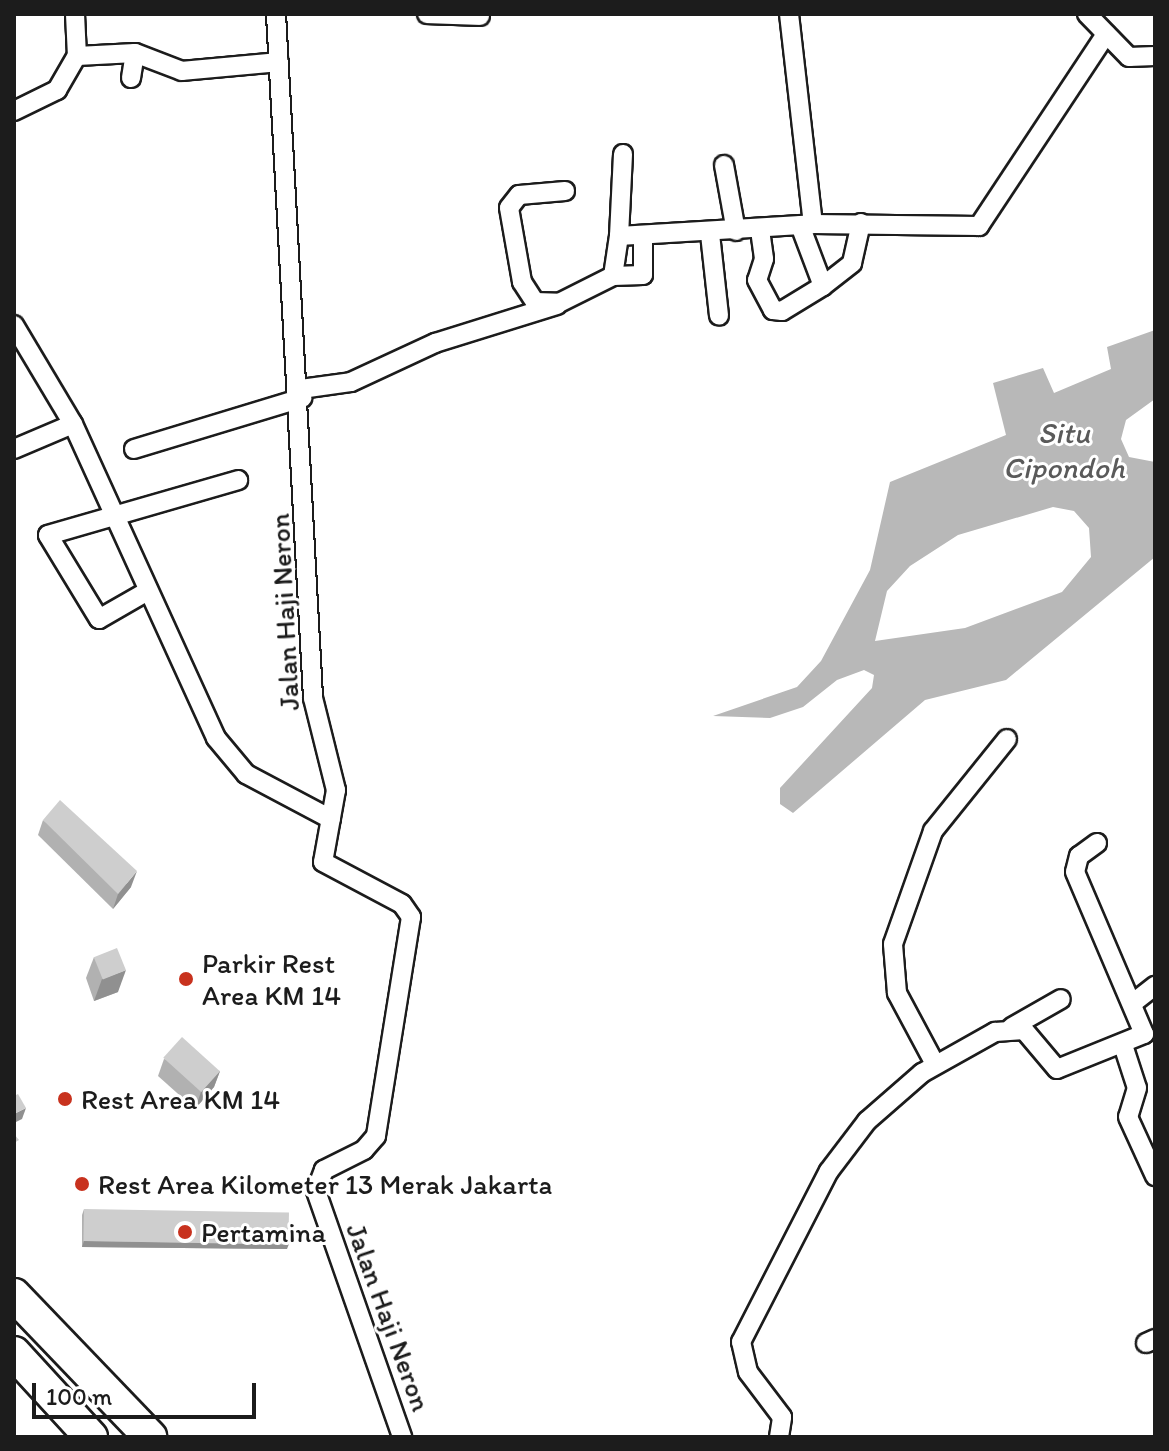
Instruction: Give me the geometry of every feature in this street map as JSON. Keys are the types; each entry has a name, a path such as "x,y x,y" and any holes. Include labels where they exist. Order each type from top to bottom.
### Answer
{"highway":[{"path":"14,1295 150,1437"},
{"path":"14,1353 91,1437"}],"street":[{"path":"14,111 57,90 77,56 75,14"},
{"name":"Jalan Haji Neron","path":"276,14 301,394 313,698 335,778 326,868 410,912 376,1136 364,1150 324,1170 316,1191 402,1437"},
{"path":"427,14 480,16"},
{"path":"789,14 807,224 823,286"},
{"path":"1087,14 1136,61 1155,56"},
{"path":"619,236 710,234 807,224 986,222 1106,34"},
{"path":"77,56 135,53 182,71 279,62"},
{"path":"131,78 135,53"},
{"path":"613,276 619,236 623,154"},
{"path":"724,165 736,231"},
{"path":"559,303 527,294 509,208 519,195 565,191"},
{"path":"760,230 764,259 755,272 773,310 823,286 852,263 861,223"},
{"path":"710,234 719,316"},
{"path":"134,449 301,394 351,382 435,343 559,303 613,276 643,275 643,237"},
{"path":"14,325 73,424 146,592 228,755 265,786 331,819"},
{"path":"14,449 73,424"},
{"path":"146,592 99,619 48,544 52,529 238,480"},
{"path":"935,1064 897,993 893,944 933,831 1007,739"},
{"path":"1012,1027 1024,1030 1057,1069 1150,1036 1075,872 1079,856 1097,843"},
{"path":"1133,1003 1155,986"},
{"path":"779,1437 782,1417 742,1361 744,1333 835,1161 882,1106 935,1064 1012,1027 1061,999"},
{"path":"1123,1045 1137,1088 1128,1117 1155,1176"}],"water":[{"name":"Situ Cipondoh","path":"1155,330 1155,399 1126,420 1121,439 1129,457 1155,462 1155,557 1006,680 925,700 793,813 780,804 780,788 872,688 874,675 864,670 837,680 803,707 770,718 713,716 797,687 821,661 870,570 890,482 1006,435 993,383 1043,368 1054,393 1111,369 1107,347","holes":["1053,507 1074,511 1089,528 1091,557 1062,592 965,628 875,641 887,591 910,566 958,535"]}],"building":[{"path":"60,800 137,871 118,894 43,820"},
{"path":"117,948 126,970 103,980 94,957"},
{"path":"182,1037 220,1071 201,1092 163,1058"},
{"path":"18,1094 26,1108 14,1114 14,1096"},
{"name":"Pertamina","path":"84,1209 289,1213 288,1245 83,1241"}],"place":[{"name":"Parkir Rest Area KM 14","path":"186,979"},
{"name":"Rest Area KM 14","path":"65,1099"},
{"name":"Rest Area Kilometer 13 Merak Jakarta","path":"82,1184"},
{"name":"Pertamina","path":"185,1232"}]}
